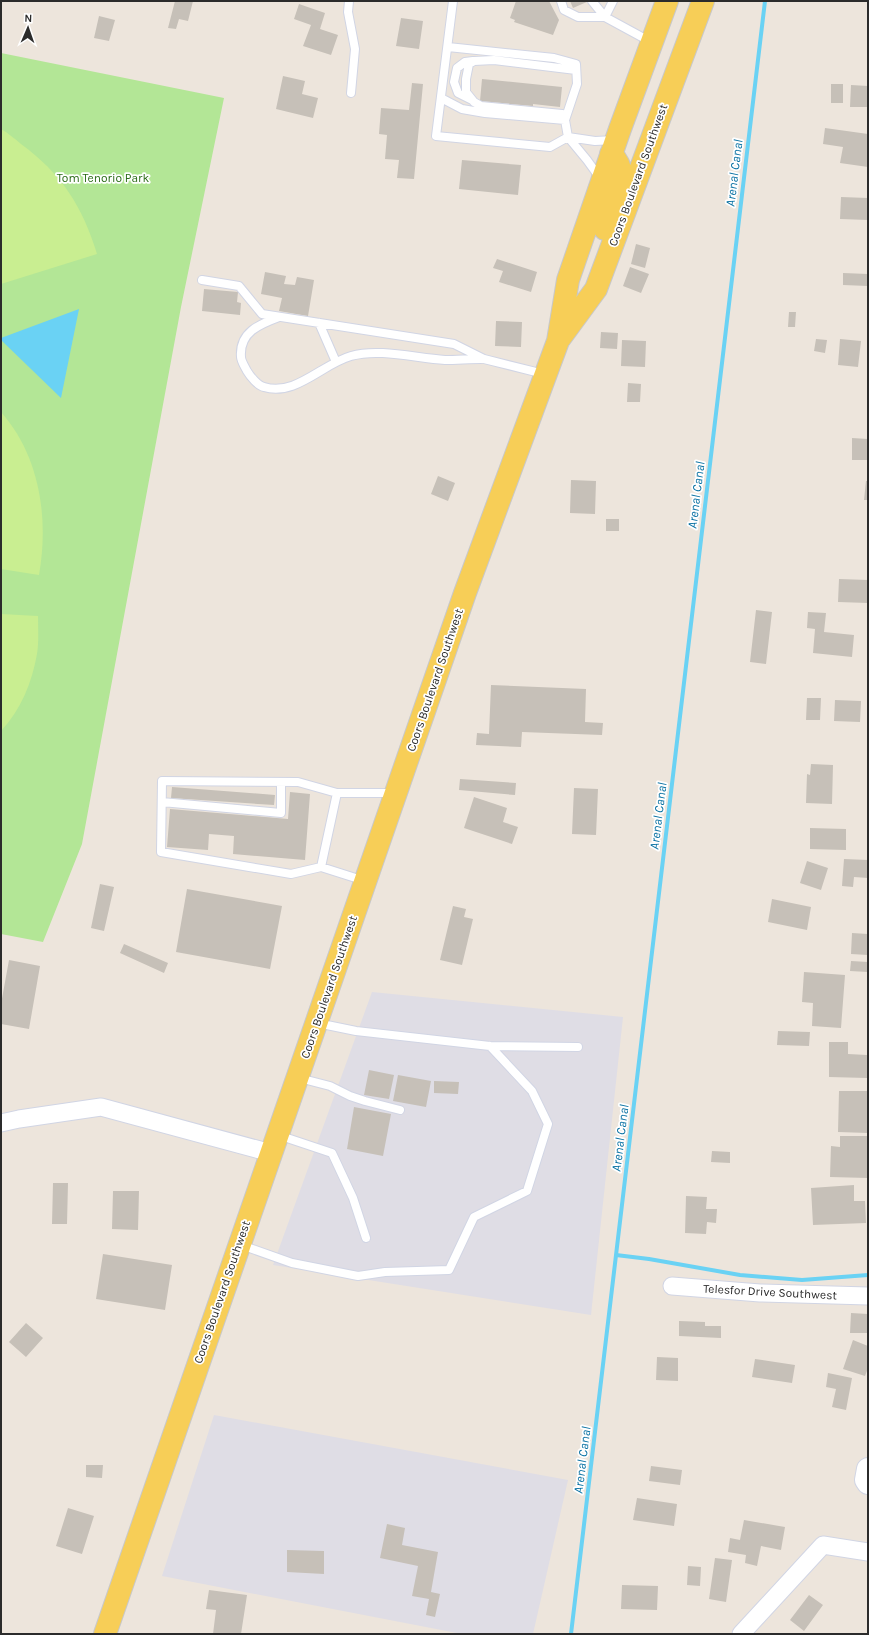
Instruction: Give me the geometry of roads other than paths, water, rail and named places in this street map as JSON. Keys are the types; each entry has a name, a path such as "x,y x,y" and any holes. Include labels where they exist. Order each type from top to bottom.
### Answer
{"main road":[{"name":"Coors Boulevard Southwest","path":"105,1634 468,586 558,341 568,280 667,1"},
{"name":"Coors Boulevard Southwest","path":"558,341 596,289 703,1"},
{"path":"596,289 603,238 621,175 614,147"}],"street":[{"path":"1,1123 101,1107 274,1144"},
{"name":"Telesfor Drive Southwest","path":"672,1286 760,1292 868,1296"},
{"path":"868,1469 866,1480 868,1483"},
{"path":"742,1634 823,1545 868,1552"}],"lane":[{"path":"349,1 348,12 355,49 351,93"},
{"path":"452,1 448,47 436,136 550,147 568,137 594,141 614,147"},
{"path":"561,1 564,10 578,17 605,17"},
{"path":"592,1 605,17 652,42"},
{"path":"605,17 613,1"},
{"path":"448,47 554,58 576,64 577,84 566,118 568,137 602,181"},
{"path":"566,118 481,106 458,93 454,82 457,68 465,62 474,61 494,60 576,70"},
{"path":"472,100 466,92 466,79 469,64 474,61"},
{"path":"441,98 462,109 566,118"},
{"path":"202,280 239,286 262,314 454,344 484,359 545,374"},
{"path":"280,316 261,324 250,331 243,340 241,358 248,374 262,387 280,390 299,383 336,362 350,356 372,353 445,360 484,359"},
{"path":"319,323 336,362"},
{"path":"366,881 321,867 291,874 160,852 162,781 298,782 337,793 396,793"},
{"path":"162,802 281,813 281,783"},
{"path":"321,867 337,793"},
{"path":"317,1022 356,1031 490,1046 578,1047"},
{"path":"239,1244 292,1263 358,1276 385,1272 449,1270 474,1217 527,1191 548,1124 532,1091 490,1046"},
{"path":"298,1078 330,1086 350,1096 400,1110"},
{"path":"274,1144 332,1153 353,1198 366,1238"}],"water":[{"path":"79,309 61,398 1,340 1,338"}],"waterway":[{"name":"Arenal Canal","path":"571,1634 765,1"},
{"path":"616,1255 649,1259 740,1275 802,1280 868,1275"}],"park label":[{"name":"Tom Tenorio Park","path":"103,178"}]}
